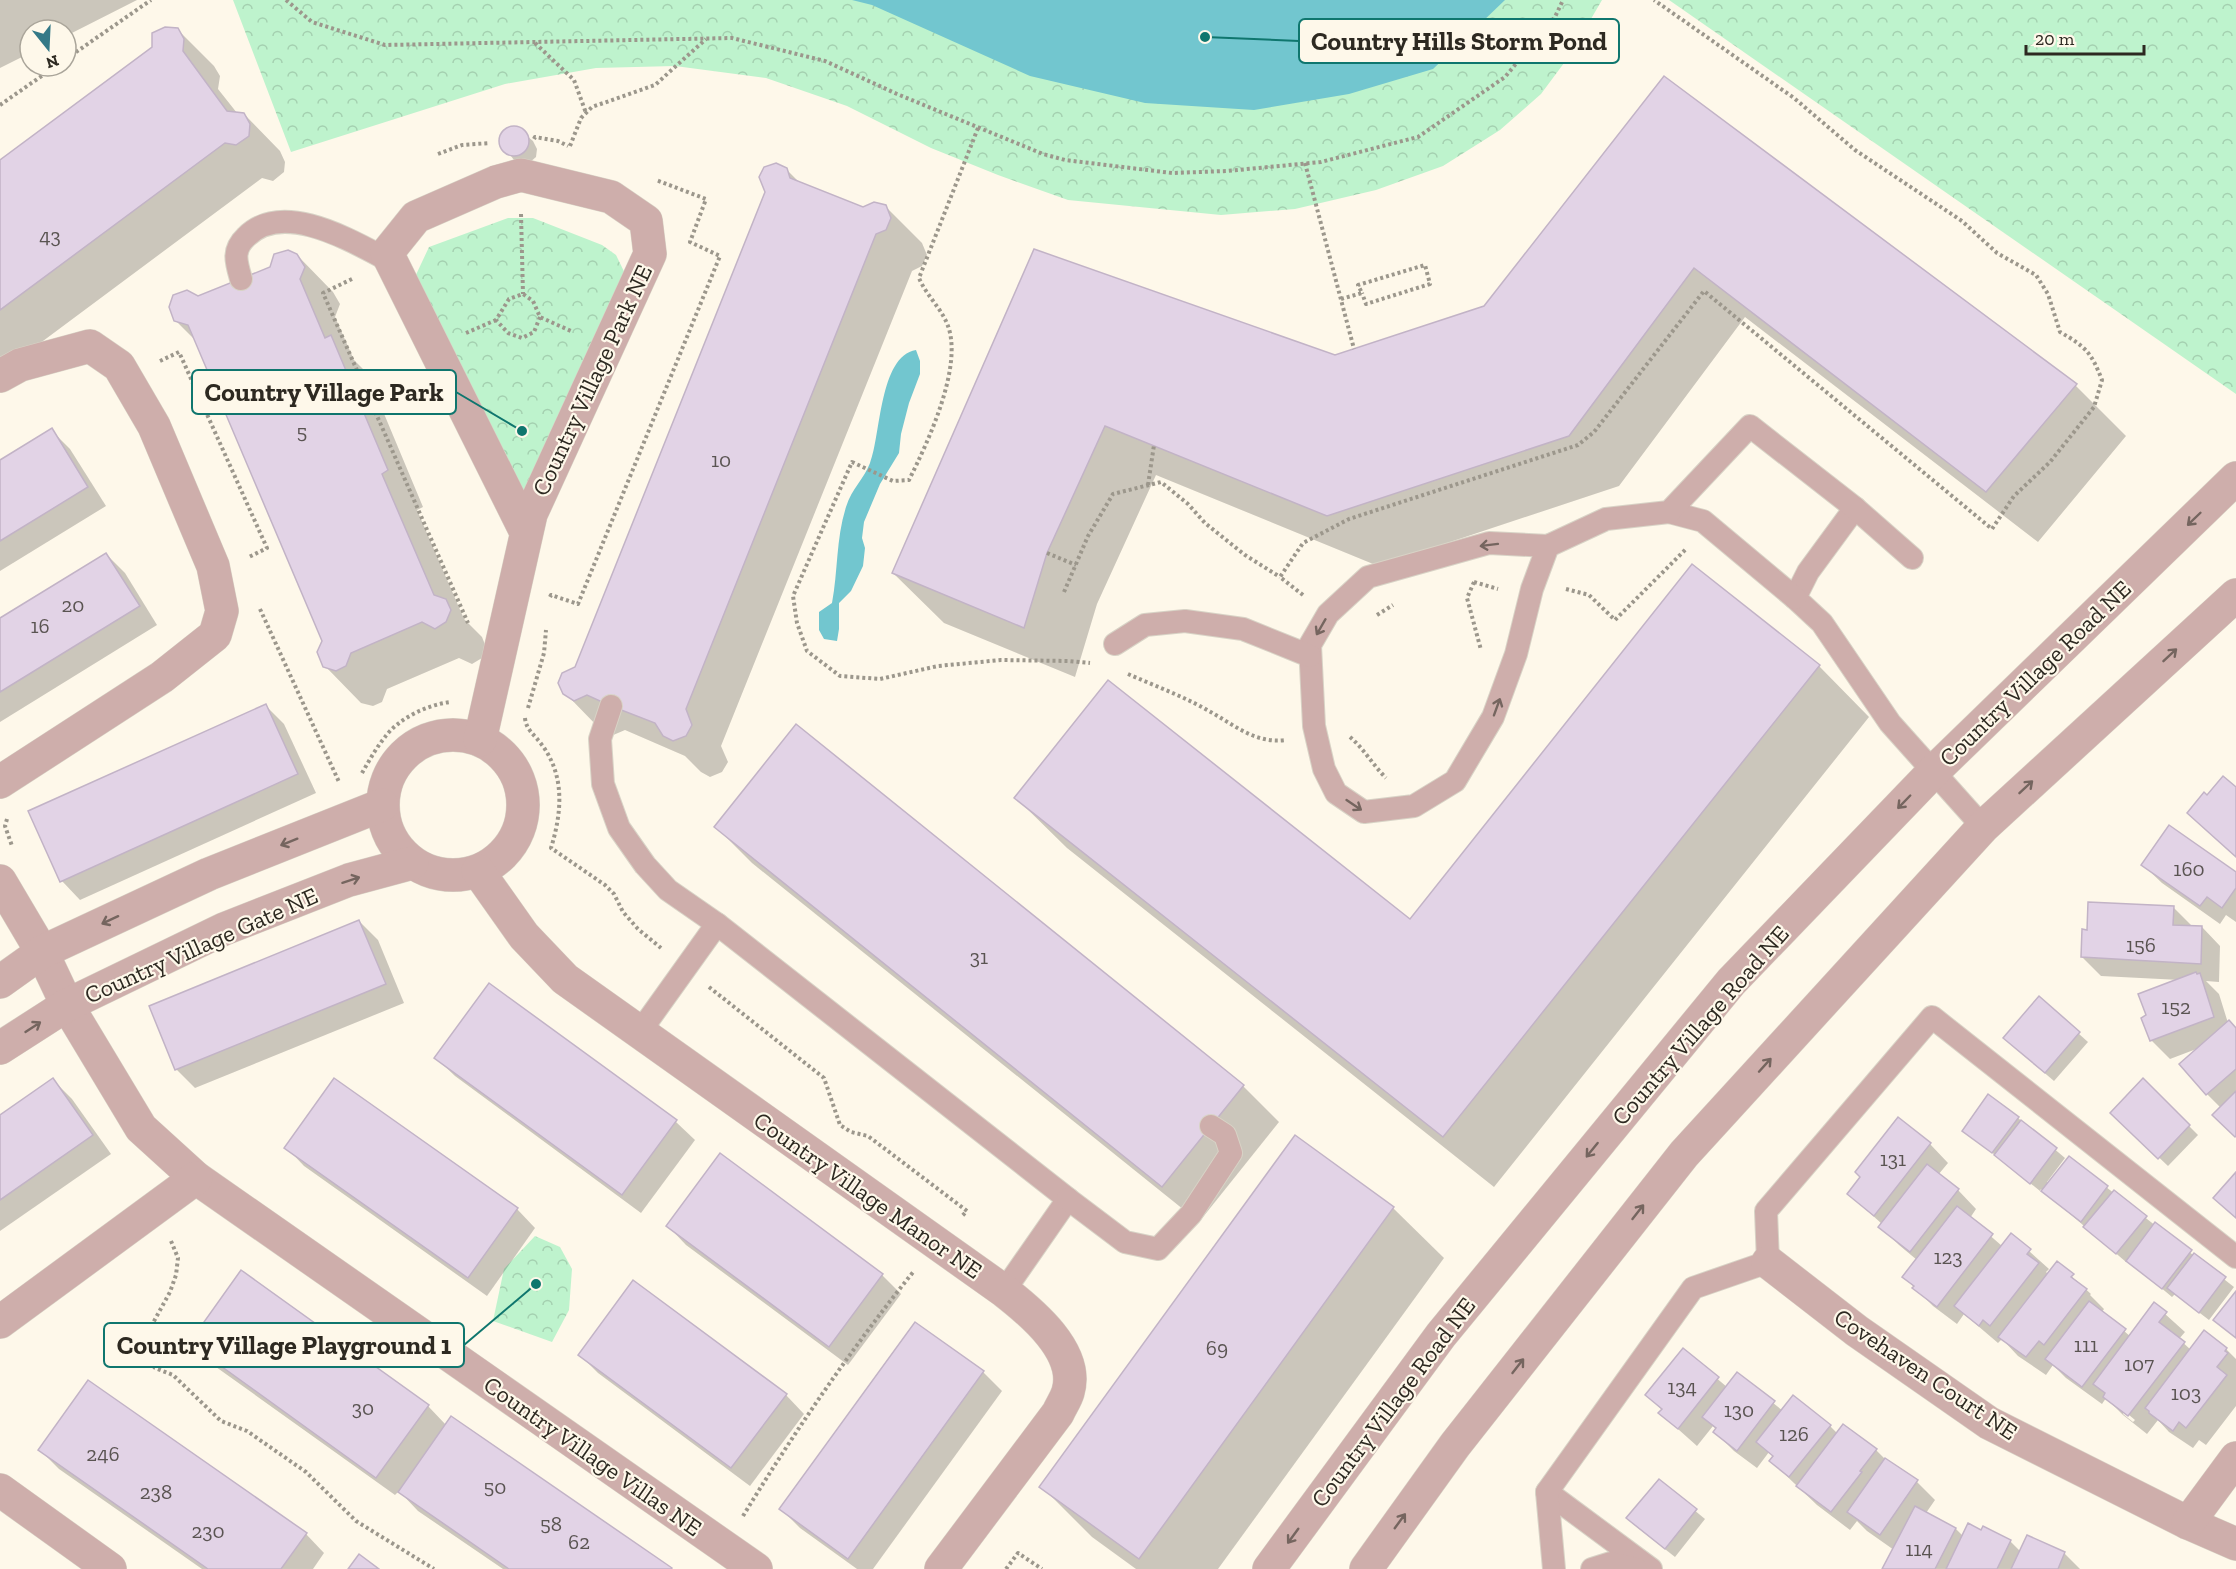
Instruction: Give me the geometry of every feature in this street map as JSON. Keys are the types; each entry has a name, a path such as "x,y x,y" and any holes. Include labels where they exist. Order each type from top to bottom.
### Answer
{"street":[{"path":"390,261 387,252 416,217 496,182 521,175"},
{"name":"Country Village Park NE","path":"521,175 611,197 646,221 650,254 531,514 526,532"},
{"name":"Country Village Park NE","path":"390,261 526,532"},
{"path":"0,376 20,364 90,346 119,366 153,426 213,566 222,611 215,634 5,796"},
{"name":"Country Village Road NE","path":"1269,1569 1441,1335 1731,982 1934,771 2236,478"},
{"path":"480,740 526,532"},
{"path":"1366,1569 1455,1445 1684,1154 1983,826 2236,595"},
{"path":"457,735 480,740 500,752 514,771 522,794 522,818 514,840 499,859 478,871 455,876 432,873 412,863 396,847 386,827 382,805 386,782 397,762 413,746 434,737 457,735"},
{"path":"0,982 42,952 210,874 382,805"},
{"name":"Country Village Gate NE","path":"0,1048 67,1005 224,929 349,880 412,863"},
{"name":"Country Village Manor NE","path":"478,871 524,936 565,979 1004,1291 1029,1310 1062,1349 1068,1369 1069,1390 1058,1413 941,1569"},
{"name":"Country Village Villas NE","path":"0,881 42,952 67,1005 141,1128 196,1178 756,1569"},
{"path":"0,1322 196,1178"},
{"name":"Covehaven Court NE","path":"1768,1263 1857,1331 1989,1423 2236,1544"},
{"path":"2188,1522 2236,1458"},
{"path":"0,1490 110,1569"}],"lane":[{"path":"242,279 235,259 240,243 253,230 276,222 304,224 333,233 390,261"},
{"path":"1668,512 1750,426 1855,508 1912,558"},
{"path":"1794,598 1808,572 1855,508"},
{"path":"1548,546 1532,589 1516,654 1493,717 1455,781 1414,806 1364,812 1336,793 1324,769 1316,736 1310,645 1328,614 1368,577 1489,543 1548,546 1606,519 1668,512 1703,521 1822,623 1890,723 1983,826"},
{"path":"1115,644 1145,625 1185,621 1243,629 1310,656"},
{"path":"611,706 600,739 603,784 619,828 645,865 668,890 717,924 1125,1242 1158,1249 1191,1214 1231,1153 1225,1135 1210,1126"},
{"path":"639,1033 717,924"},
{"path":"1554,1569 1547,1492 1693,1288 1768,1263 1766,1211 1932,1017 2236,1257"},
{"path":"1004,1291 1068,1199"},
{"path":"1547,1492 1651,1569"},
{"path":"1592,1569 1611,1563 1636,1569"}],"path":[{"path":"78,51 151,0"},
{"path":"286,0 312,22 385,45 732,38 825,62 1043,154 1065,160 1172,173 1227,171 1321,162 1418,137 1505,77 1555,17 1563,0"},
{"path":"1654,0 1794,98 1855,150 1962,221 1997,253 2036,275 2048,294 2060,332 2080,344 2093,357 2102,380"},
{"path":"570,146 581,118 592,107 655,85 707,38"},
{"path":"533,42 574,80 586,112"},
{"path":"0,105 39,78"},
{"path":"978,128 919,278 922,287 948,325 951,347 951,370 922,455 909,480 893,481 852,462 793,596 797,623 807,651 840,676 880,679 938,666 1001,660 1069,661 1098,664"},
{"path":"531,145 535,137 558,141 580,150"},
{"path":"438,154 462,146 492,143"},
{"path":"1305,163 1354,349"},
{"path":"521,175 523,294"},
{"path":"546,605 551,596 579,604 720,256 690,242 706,199 654,179"},
{"path":"1425,265 1430,284 1366,304 1362,293 1358,285 1425,265"},
{"path":"350,273 352,280 323,293 468,623 470,633"},
{"path":"1341,299 1362,293"},
{"path":"523,294 533,301 540,317 607,348"},
{"path":"523,294 509,299 496,320 508,333 522,338 534,332 540,317"},
{"path":"1148,485 1154,445"},
{"path":"1064,592 1088,536 1113,494 1161,482 1188,504 1204,524 1245,555 1280,577"},
{"path":"1047,553 1076,565"},
{"path":"1474,582 1467,598 1481,647 1481,656"},
{"path":"546,626 544,653 525,719 528,729 551,758 558,778 560,801 558,824 551,848 605,885 614,894 623,912 638,929 824,1078 840,1125 851,1132 868,1136 967,1211 936,1243 834,1376 725,1547"},
{"path":"1119,670 1209,710 1247,735 1278,741 1343,731 1357,743 1373,765 1389,780"},
{"path":"361,774 386,735 400,722 427,708 459,701"},
{"path":"338,781 350,778"},
{"path":"5,796 5,826 17,853"},
{"path":"167,1235 175,1246 176,1275 170,1292 142,1343 145,1357 155,1368 173,1375 221,1421 247,1431 306,1472 356,1521 434,1569"},
{"path":"1006,1569 1018,1553 1042,1569"}],"green space":[{"path":"233,0 1602,0 1570,55 1541,94 1500,130 1443,166 1376,190 1295,209 1221,215 1068,200 931,148 847,106 766,78 675,66 596,68 505,84 291,152"},
{"path":"1669,0 2236,0 2236,394"},
{"path":"508,218 533,218 602,245 616,255 634,292 531,514 407,294 429,247"},
{"path":"535,1236 560,1247 572,1269 569,1310 552,1342 493,1321 504,1269"}],"water":[{"path":"852,0 1505,0 1433,69 1349,94 1254,110 1145,103 1030,76 872,5"},
{"path":"916,350 920,361 920,374 909,403 899,453 880,484 864,522 863,566 851,591 839,603 837,641 824,639 819,630 819,612 832,603 840,531 846,507 851,494 865,474 874,451 888,381 895,366 904,355"}],"building":[{"path":"165,27 178,28 184,39 183,51 227,111 244,113 250,124 249,136 236,145 225,143 0,310 0,160 152,47 152,33"},
{"path":"1664,76 2077,384 1986,492 1694,268 1569,436 1327,516 1105,426 1047,553 1024,628 892,573 1034,249 1335,355 1484,306"},
{"path":"514,126 524,131 529,141 524,151 514,156 504,151 499,141 504,131"},
{"path":"776,163 787,168 790,178 863,207 874,202 886,205 891,218 886,230 876,234 686,709 692,725 686,736 673,741 663,736 655,723 587,695 574,701 563,694 558,683 562,673 575,667 765,192 759,177 764,167"},
{"path":"288,250 297,254 305,267 300,279 325,338 331,335 388,470 382,474 434,595 446,599 451,610 446,622 435,629 422,622 351,653 346,666 336,671 323,667 317,652 322,641 188,325 174,321 169,307 173,295 187,290 198,296 270,267 274,254"},
{"path":"52,428 88,487 0,541 0,460"},
{"path":"106,553 140,606 0,692 0,618"},
{"path":"1692,564 1820,665 1443,1137 1014,798 1108,680 1410,919"},
{"path":"266,704 298,774 60,882 28,811"},
{"path":"796,724 1244,1085 1162,1187 714,827"},
{"path":"2223,776 2236,787 2236,857 2187,813 2204,792 2207,795"},
{"path":"2169,825 2236,872 2236,888 2222,908 2207,897 2200,906 2141,865"},
{"path":"2088,902 2174,906 2173,925 2202,926 2201,964 2081,957 2082,929 2087,930"},
{"path":"359,920 386,984 175,1070 149,1006"},
{"path":"2196,972 2200,973 2214,1017 2150,1041 2141,1018 2146,1015 2138,994"},
{"path":"489,983 677,1120 622,1195 434,1058"},
{"path":"2039,996 2080,1032 2045,1073 2003,1038"},
{"path":"2229,1020 2236,1028 2236,1069 2206,1095 2179,1064"},
{"path":"53,1078 93,1135 0,1200 0,1115"},
{"path":"334,1078 518,1208 468,1278 284,1148"},
{"path":"2143,1078 2190,1125 2158,1159 2110,1113"},
{"path":"2236,1091 2236,1136 2235,1137 2212,1115"},
{"path":"1988,1094 2019,1117 1992,1153 1962,1131"},
{"path":"1898,1117 1931,1143 1874,1216 1847,1194 1860,1177 1855,1172"},
{"path":"2021,1120 2057,1148 2030,1184 1994,1155"},
{"path":"1295,1135 1394,1207 1139,1559 1039,1487"},
{"path":"720,1153 883,1274 829,1347 666,1226"},
{"path":"2069,1156 2108,1186 2081,1222 2041,1191"},
{"path":"1927,1164 1959,1189 1910,1252 1878,1227"},
{"path":"2236,1172 2236,1218 2213,1198"},
{"path":"2114,1190 2147,1216 2116,1254 2083,1227"},
{"path":"1957,1206 1993,1234 1937,1307 1912,1288 1914,1286 1902,1277"},
{"path":"2155,1222 2192,1250 2162,1289 2126,1261"},
{"path":"2011,1233 2031,1249 2027,1254 2039,1263 1990,1326 1983,1320 1979,1326 1954,1306"},
{"path":"2194,1253 2226,1277 2199,1313 2167,1288"},
{"path":"2057,1261 2074,1274 2071,1277 2087,1289 2044,1345 2039,1341 2026,1357 1998,1337"},
{"path":"241,1270 429,1405 376,1478 189,1343"},
{"path":"633,1280 787,1394 731,1468 578,1355"},
{"path":"2236,1291 2236,1338 2213,1320"},
{"path":"2089,1301 2126,1329 2082,1387 2045,1359"},
{"path":"2154,1302 2167,1312 2159,1322 2185,1342 2128,1416 2103,1397 2105,1393 2093,1384"},
{"path":"915,1322 984,1371 848,1559 779,1509"},
{"path":"2204,1330 2227,1348 2225,1351 2228,1353 2217,1367 2227,1375 2186,1428 2179,1422 2173,1431 2145,1408"},
{"path":"1683,1348 1719,1377 1678,1429 1658,1413 1662,1409 1645,1395"},
{"path":"1737,1372 1775,1401 1737,1451 1713,1432 1716,1428 1702,1417"},
{"path":"88,1380 307,1533 281,1569 208,1569 38,1450"},
{"path":"1793,1395 1831,1425 1789,1477 1769,1461 1773,1456 1756,1442"},
{"path":"451,1416 672,1568 509,1569 398,1492"},
{"path":"1843,1424 1877,1449 1831,1512 1796,1486"},
{"path":"1885,1458 1918,1480 1880,1535 1847,1512"},
{"path":"1659,1479 1697,1509 1665,1549 1626,1518"},
{"path":"1915,1506 1956,1528 1935,1569 1882,1569"},
{"path":"1968,1523 1981,1530 1983,1526 2011,1540 1997,1569 1946,1569"},
{"path":"2027,1535 2065,1552 2058,1569 2011,1569"},
{"path":"359,1554 379,1569 348,1569"}],"place":[{"name":"Country Hills Storm Pond","path":"1205,37"},
{"name":"Country Village Park","path":"522,431"},
{"name":"Country Village Playground 1","path":"536,1284"}]}
